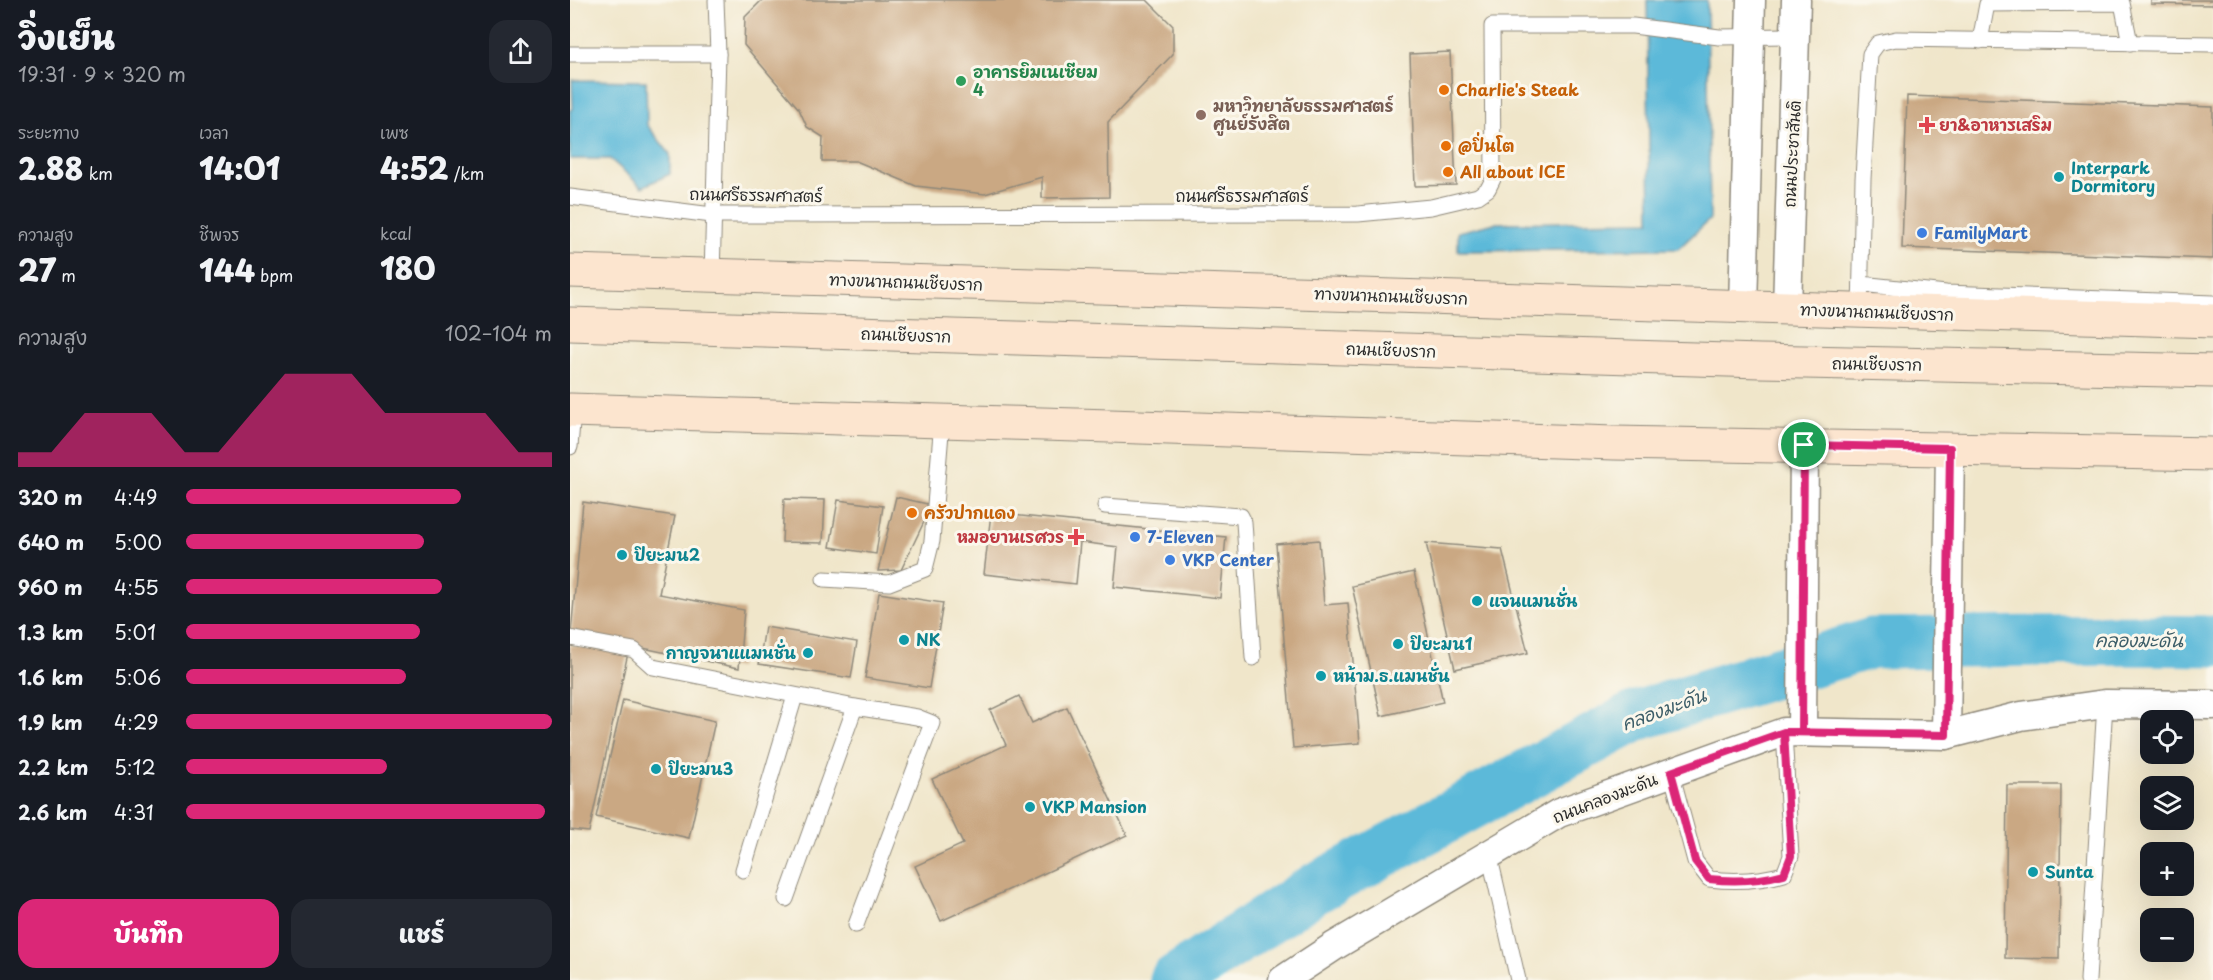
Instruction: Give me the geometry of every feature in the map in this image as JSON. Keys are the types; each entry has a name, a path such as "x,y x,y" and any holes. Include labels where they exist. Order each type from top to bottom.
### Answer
{"main road":[{"name":"ทางขนานถนนเชียงราก","path":"570,271 1787,309 1861,298 2213,321"},
{"name":"ถนนเชียงราก","path":"570,324 1760,361 2213,371"},
{"path":"571,410 1614,443 2213,454"}],"street":[{"path":"1743,308 1751,0"},
{"name":"ถนนประชาสันติ","path":"1787,309 1796,75 1796,0"},
{"path":"1793,732 1803,703 1804,445"},
{"path":"1946,725 1950,448"},
{"name":"ถนนคลองมะดัน","path":"1283,980 1336,945 1559,813 1671,772 1793,732 1946,725 2105,704 2213,705"}],"lane":[{"path":"712,2 717,54 712,276"},
{"path":"1980,41 1987,4 2122,3 2130,43"},
{"name":"ถนนศรีธรรมศาสตร์","path":"570,197 712,215 1358,214 1431,207 1478,196 1488,189 1493,179 1492,26 1634,26 1719,38 1795,36"},
{"path":"2213,44 1896,39 1878,43 1870,54 1863,179 1861,298 1946,293 2213,303"},
{"path":"570,54 717,54"},
{"path":"570,447 571,410"},
{"path":"824,579 889,583 925,568 933,541 942,421"},
{"path":"1105,506 1241,516 1244,522 1253,658"},
{"path":"570,638 634,650 653,667 795,696 917,717 932,723 856,924"},
{"path":"743,870 795,696"},
{"path":"2088,980 2105,704"},
{"path":"786,899 855,707"},
{"path":"1671,772 1695,861 1709,879 1733,881 1766,879 1784,874 1791,856 1793,732"},
{"path":"1489,854 1518,980"}],"water":[{"path":"1647,0 1707,0 1710,219 1678,249 1458,251 1458,232 1495,223 1650,221"},
{"path":"572,80 646,81 647,125 670,154 670,174 642,187 610,159 570,159"}],"building":[{"name":"อาคารยิมเนเซียม 4","path":"762,0 1147,0 1173,26 1173,54 1108,122 1109,197 1042,198 1042,177 985,194 916,186 856,161 822,161 823,137 807,127 799,109 744,45 745,17"},
{"path":"2151,0 2213,0 2213,5 2151,4"},
{"path":"1450,52 1456,185 1415,186 1410,54"},
{"name":"Interpark Dormitory","path":"1907,96 2213,107 2213,259 1902,248"},
{"path":"896,497 932,505 901,570 878,571"},
{"path":"784,499 825,500 823,543 782,542"},
{"path":"838,500 883,506 876,554 830,547"},
{"name":"ปิยะมน2","path":"583,502 675,516 659,594 744,610 739,668 571,633"},
{"name":"VKP Center","path":"991,513 1226,537 1220,598 1114,587 1118,547 1080,542 1076,584 984,574"},
{"name":"หน้าม.ธ.แมนชั่น","path":"1319,540 1324,605 1348,603 1360,743 1293,748 1276,544"},
{"name":"แจนแมนชั่น","path":"1426,543 1502,549 1528,653 1455,669"},
{"name":"ปิยะมน1","path":"1414,572 1443,702 1381,716 1352,586"},
{"name":"NK","path":"879,593 943,603 929,688 865,678"},
{"name":"กาญจนาแแมนชั่น","path":"765,627 857,642 851,678 759,664"},
{"path":"570,645 628,653 589,832 570,830"},
{"name":"VKP Mansion","path":"1019,696 1032,723 1067,707 1127,835 941,921 915,866 963,844 932,779 1006,745 990,710"},
{"name":"ปิยะมน3","path":"623,700 715,721 689,838 596,817"},
{"name":"Sunta","path":"2007,785 2061,785 2059,959 2005,958"}],"waterway":[{"name":"คลองมะดัน","path":"1175,980 1316,888 1636,716 1872,643 2213,641"}],"place":[{"name":"อาคารยิมเนเซียม 4","path":"961,81"},
{"name":"Charlie's Steak","path":"1444,90"},
{"name":"มหาวิทยาลัยธรรมศาสตร์ ศูนย์รังสิต","path":"1201,115"},
{"name":"ยา&อาหารเสริม","path":"1927,125"},
{"name":"@ปิ่นโต","path":"1446,146"},
{"name":"All about ICE","path":"1448,172"},
{"name":"Interpark Dormitory","path":"2059,177"},
{"name":"FamilyMart","path":"1922,233"},
{"name":"ครัวปากแดง","path":"912,513"},
{"name":"หมอยานเรศวร","path":"1076,537"},
{"name":"7-Eleven","path":"1135,537"},
{"name":"ปิยะมน2","path":"622,555"},
{"name":"VKP Center","path":"1170,560"},
{"name":"แจนแมนชั่น","path":"1477,601"},
{"name":"NK","path":"904,640"},
{"name":"ปิยะมน1","path":"1398,644"},
{"name":"กาญจนาแแมนชั่น","path":"808,653"},
{"name":"หน้าม.ธ.แมนชั่น","path":"1321,676"},
{"name":"ปิยะมน3","path":"656,769"},
{"name":"VKP Mansion","path":"1030,807"},
{"name":"Sunta","path":"2033,872"}],"route":[{"path":"1804,445 1802,732 1784,732 1791,856 1784,874 1766,879 1733,881 1709,879 1695,861 1671,772 1784,732 1946,735 1950,448 1804,445"}]}
